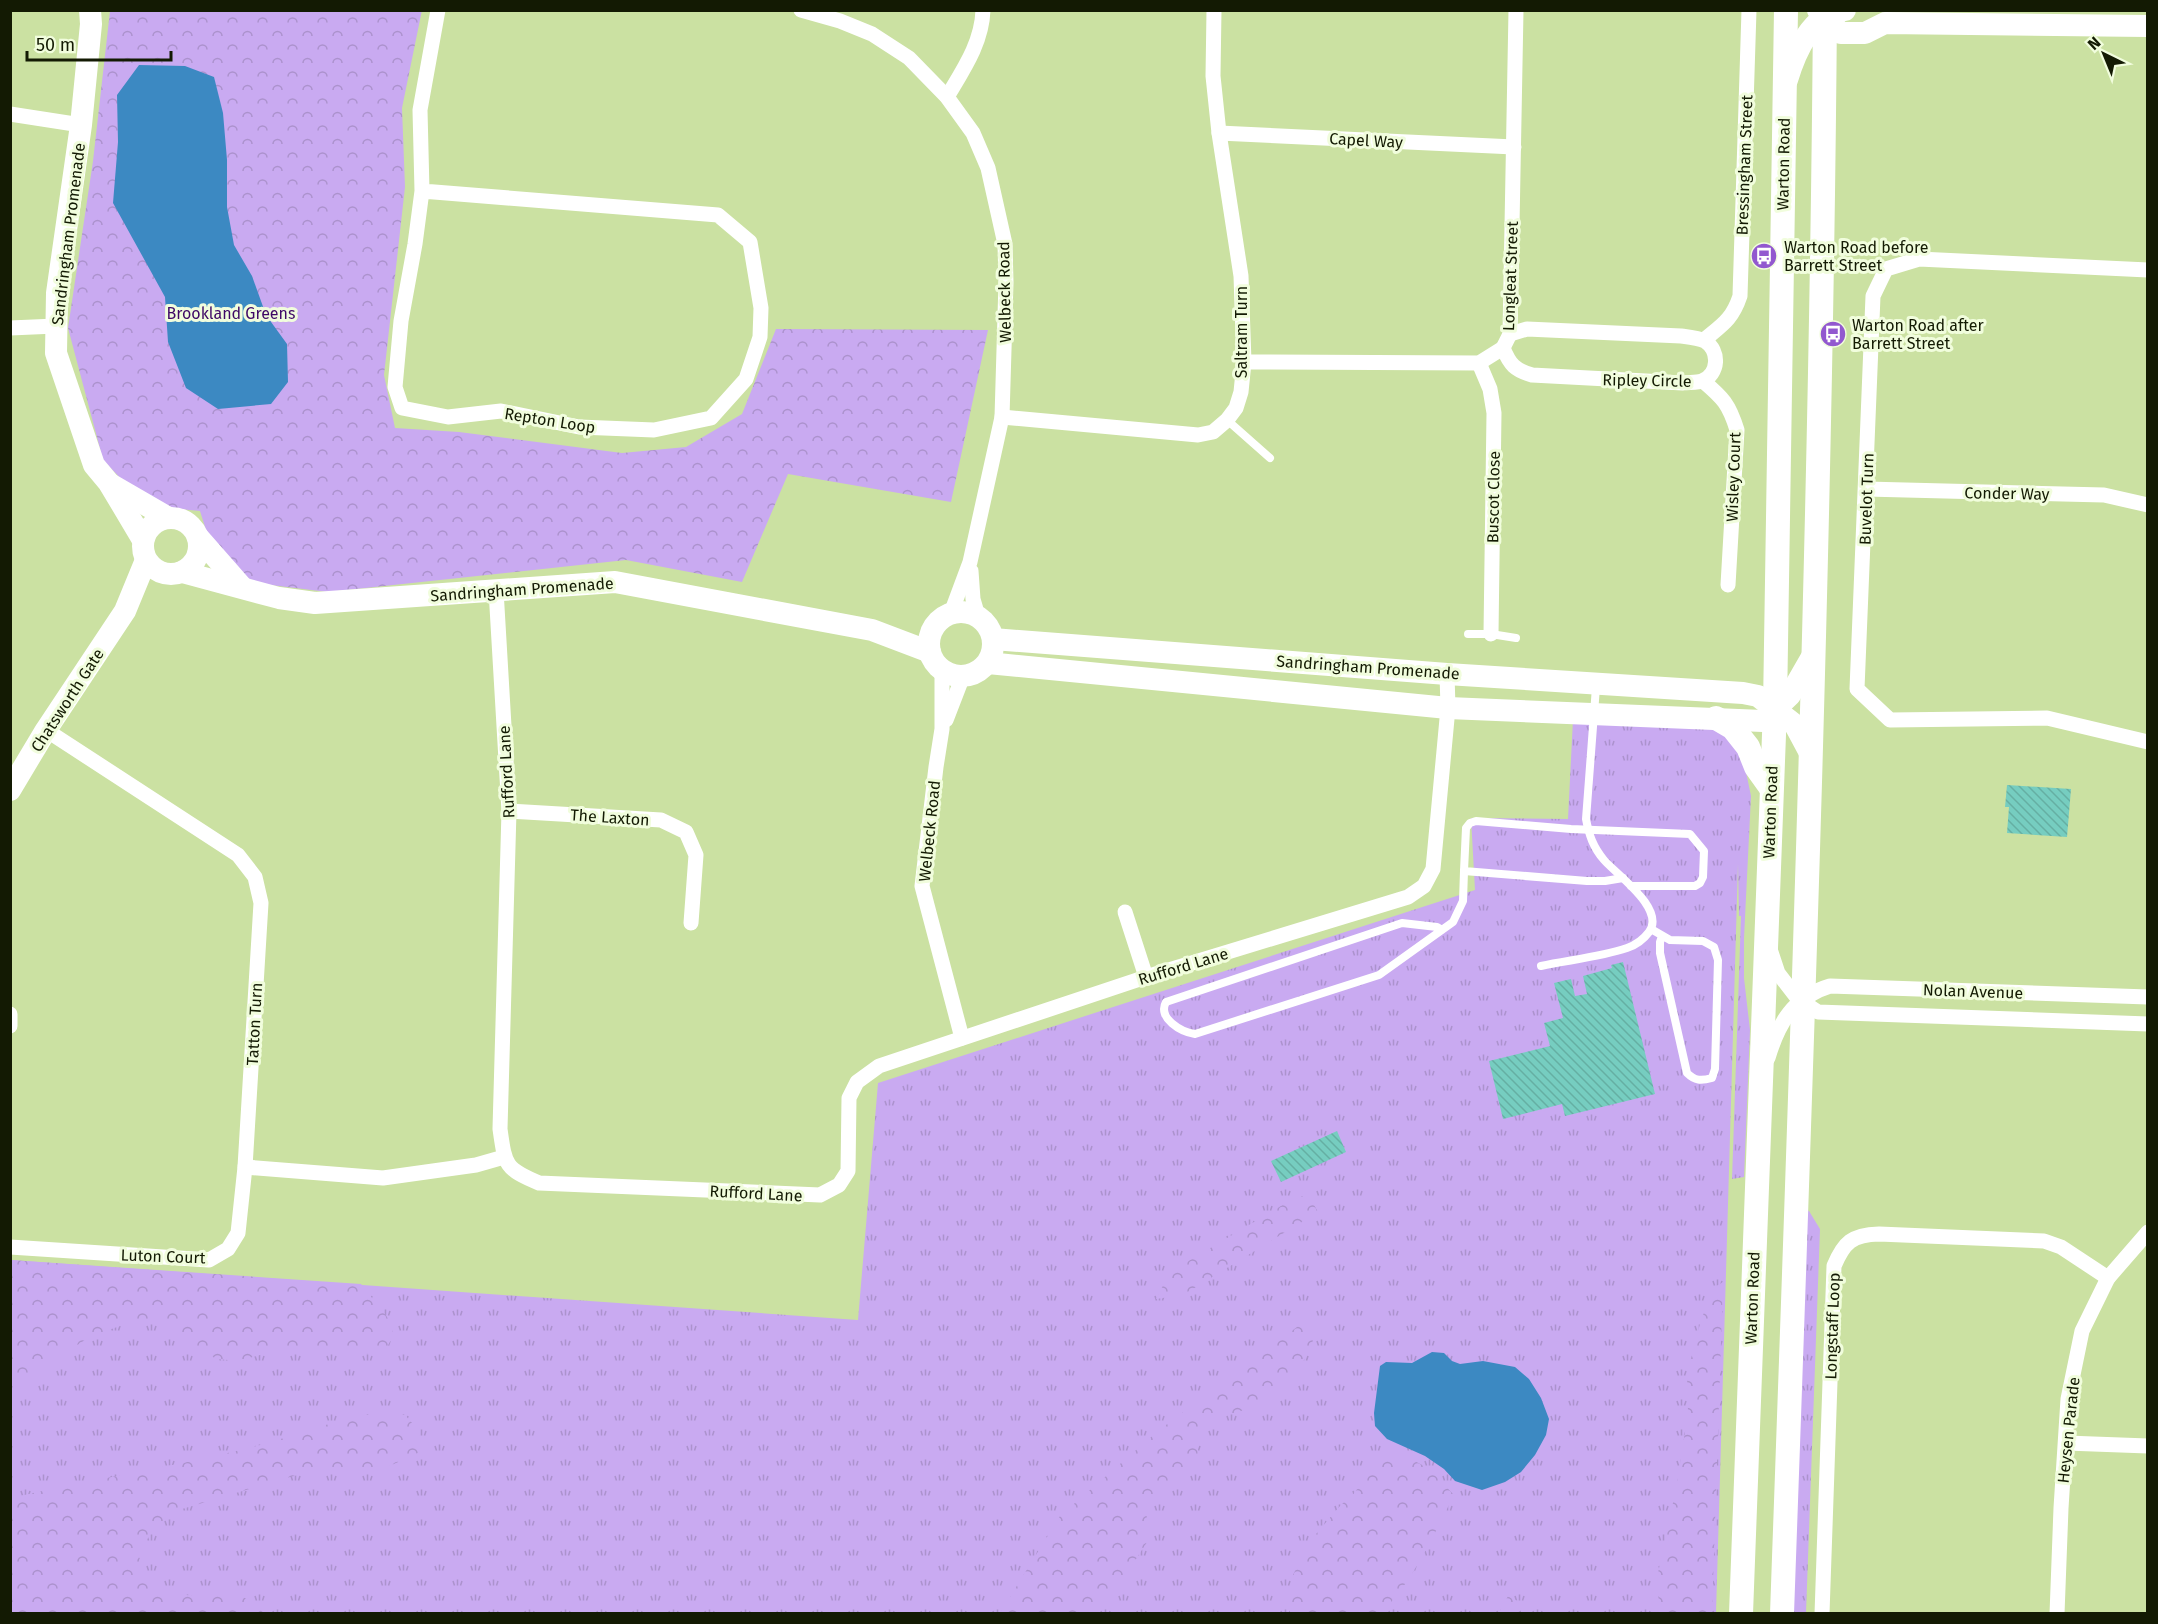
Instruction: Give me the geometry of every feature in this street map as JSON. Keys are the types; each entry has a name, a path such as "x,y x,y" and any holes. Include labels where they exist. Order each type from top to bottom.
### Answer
{"main road":[{"name":"Warton Road","path":"1741,1614 1775,708 1785,10"},
{"path":"1782,1614 1813,655 1828,12"},
{"path":"1716,718 1733,728 1748,747 1756,767 1771,788"}],"street":[{"name":"Sandringham Promenade","path":"90,10 91,24 81,125 57,293 56,353 94,465 109,483 144,550"},
{"name":"Repton Loop","path":"422,190 718,215 750,242 761,308 760,337 746,379 711,418 654,430 579,427 501,411 448,417 402,408 395,387 400,321 415,244 422,190 420,110 438,10"},
{"name":"Welbeck Road","path":"801,10 840,21 872,34 909,58 947,97 973,134 988,168 1005,244 1002,417 970,562 959,596 943,620"},
{"path":"947,97 972,56 982,22 983,10"},
{"name":"Saltram Turn","path":"1215,10 1212,76 1241,276 1244,362 1242,392 1236,408 1227,420"},
{"name":"Longleat Street","path":"1479,363 1507,341 1516,10"},
{"name":"Bressingham Street","path":"1704,340 1724,324 1734,312 1740,297 1749,10"},
{"path":"1866,10 1885,23"},
{"path":"1784,90 1797,53 1806,36 1828,12 1841,33 1865,33 1885,23 2148,27"},
{"path":"10,114 81,125"},
{"name":"Capel Way","path":"1219,133 1514,147"},
{"name":"Buvelot Turn","path":"2148,270 1919,260 1886,269 1873,296 1857,689 1890,720 2047,718 2148,742"},
{"path":"10,328 56,326"},
{"path":"1507,341 1527,329 1682,336 1704,340"},
{"name":"Ripley Circle","path":"1507,341 1509,363 1521,372 1532,375 1683,383 1703,381 1714,369 1716,360 1713,349 1704,340"},
{"path":"1244,362 1479,363"},
{"name":"Buscot Close","path":"1479,363 1490,389 1494,413 1491,634"},
{"name":"Wisley Court","path":"1703,381 1730,408 1737,430 1728,585"},
{"path":"1002,417 1198,435 1213,432 1227,420"},
{"name":"Sandringham Promenade","path":"109,483 167,517"},
{"name":"Conder Way","path":"1866,489 2104,495 2148,505"},
{"path":"198,537 198,554 195,561 174,573 158,571 144,550 146,532 151,525 167,517 186,521 242,587"},
{"name":"Chatsworth Gate","path":"10,790 46,730 125,611 144,550"},
{"name":"Welbeck Road","path":"970,562 973,599 978,616"},
{"name":"Sandringham Promenade","path":"174,573 242,587 279,598 315,603 615,582 872,630 945,666"},
{"name":"Chatsworth Gate","path":"125,611 174,573"},
{"name":"Rufford Lane","path":"496,590 509,811 500,1129 504,1157 515,1173 539,1183 820,1195 838,1185 848,1171 849,1098 857,1082 879,1066 1146,977 1408,897 1424,886 1433,869 1448,708 1447,674"},
{"path":"961,611 978,616 991,630 992,656 988,663 973,675 945,666 930,634 943,620 961,611"},
{"name":"Sandringham Promenade","path":"872,630 943,620"},
{"name":"Sandringham Promenade","path":"993,639 1447,674 1743,693 1758,696 1795,725 1810,753"},
{"path":"1775,708 1790,695 1813,655"},
{"name":"Sandringham Promenade","path":"988,663 1448,708 1763,720 1775,708"},
{"name":"Welbeck Road","path":"945,666 942,729 922,886 962,1038"},
{"name":"Welbeck Road","path":"942,729 945,666"},
{"name":"Tatton Turn","path":"46,730 238,855 255,877 261,903 245,1167"},
{"name":"The Laxton","path":"509,811 661,820 686,832 696,855 691,923"},
{"path":"1125,912 1146,977"},
{"name":"Nolan Avenue","path":"1766,937 1778,973 1798,999 1818,1012 2148,1024"},
{"name":"Nolan Avenue","path":"1760,1081 1782,1021 1803,1001 1830,986 2148,997"},
{"path":"10,1014 10,1026"},
{"path":"245,1167 383,1178 476,1165 504,1157"},
{"name":"Luton Court","path":"10,1248 209,1260 228,1249 238,1233 245,1167"},
{"name":"Heysen Parade","path":"2057,1614 2068,1399 2082,1331 2108,1278 2148,1232"},
{"name":"Longstaff Loop","path":"1822,1614 1834,1266 1846,1244 1854,1238 1879,1234 2044,1241 2061,1247 2108,1278"},
{"path":"2066,1443 2148,1446"}],"lane":[{"path":"1227,420 1270,458"},
{"path":"1468,634 1491,634 1516,638"},
{"path":"1541,966 1628,948 1643,940 1651,929 1652,918 1644,901 1603,860 1590,840 1586,819 1597,683"},
{"path":"1442,930 1437,927 1402,923 1166,1002 1163,1007 1164,1013 1173,1024 1191,1033 1204,1032 1379,975 1442,930 1453,922 1463,901 1466,828 1470,823 1476,821 1588,830 1690,834 1704,851 1703,877 1695,886 1631,886"},
{"path":"1464,871 1587,881 1623,878"},
{"path":"1651,929 1670,940 1703,941 1714,947 1718,960 1715,1068 1712,1077 1703,1081 1687,1073 1660,953 1662,936"}],"green space":[{"name":"Brookland Greens","path":"422,10 402,108 405,187 384,375 395,428 459,432 622,453 686,447 742,414 776,329 988,330 951,502 788,474 742,582 626,560 328,592 246,582 215,559 200,511 147,506 103,460 68,328 93,161 110,11"},
{"path":"1573,719 1711,729 1724,732 1744,762 1751,796 1744,938 1744,978 1750,1030 1744,1177 1732,1179 1741,916 1739,916 1738,864 1716,1613 11,1613 10,1260 858,1320 878,1083 1475,890 1471,818 1568,819"},
{"path":"1309,1196 1318,1212 1183,1295 1156,1299 1170,1272 1296,1197"},
{"path":"1806,1210 1809,1211 1820,1229 1806,1613 1790,1614"},
{"path":"11,1260 361,1284 391,1322 393,1336 385,1351 357,1355 310,1348 284,1348 239,1361 217,1359 201,1351 183,1336 160,1324 126,1324 91,1336 29,1377 11,1382"},
{"path":"1723,1282 1712,1613 1659,1613 1658,1573 1677,1484 1688,1412 1687,1374 1712,1289"},
{"path":"1305,1321 1314,1330 1312,1346 1300,1367 1267,1401 1236,1413 1214,1416 1199,1430 1197,1465 1180,1478 1161,1483 1145,1509 1151,1536 1127,1573 1088,1613 1000,1613 1060,1516 1158,1431"},
{"path":"364,1415 405,1415 420,1432 418,1453 385,1468 361,1471 315,1471 172,1512 151,1533 138,1555 155,1590 193,1596 219,1587 245,1598 264,1613 11,1613 11,1498 245,1449"},
{"path":"1401,1454 1428,1468 1454,1495 1413,1572 1381,1613 1290,1613 1292,1577 1310,1541 1340,1506 1363,1484 1380,1455"},
{"path":"1508,1596 1521,1603 1521,1613 1499,1613"}],"water":[{"path":"139,65 185,66 214,77 223,113 227,160 227,207 234,245 252,276 266,315 287,344 288,382 271,404 218,409 186,388 168,342 165,297 113,203 118,142 117,95"},
{"path":"1432,1352 1444,1353 1452,1361 1460,1364 1483,1361 1515,1367 1529,1379 1541,1398 1549,1419 1546,1435 1535,1455 1521,1472 1505,1482 1482,1490 1455,1481 1444,1469 1425,1456 1387,1439 1375,1426 1374,1413 1380,1366 1386,1362 1412,1363"}],"building":[{"path":"2007,785 2071,789 2067,837 2007,833 2009,807 2005,807"},
{"path":"1623,962 1655,1094 1565,1116 1562,1104 1503,1119 1489,1061 1550,1046 1544,1023 1563,1018 1554,983 1571,979 1575,996 1587,994 1583,976 1612,968 1611,965"},
{"path":"1337,1131 1346,1152 1281,1182 1271,1161"}],"place":[{"name":"Warton Road before Barrett Street","path":"1764,256"},
{"name":"Warton Road after Barrett Street","path":"1833,334"}]}
